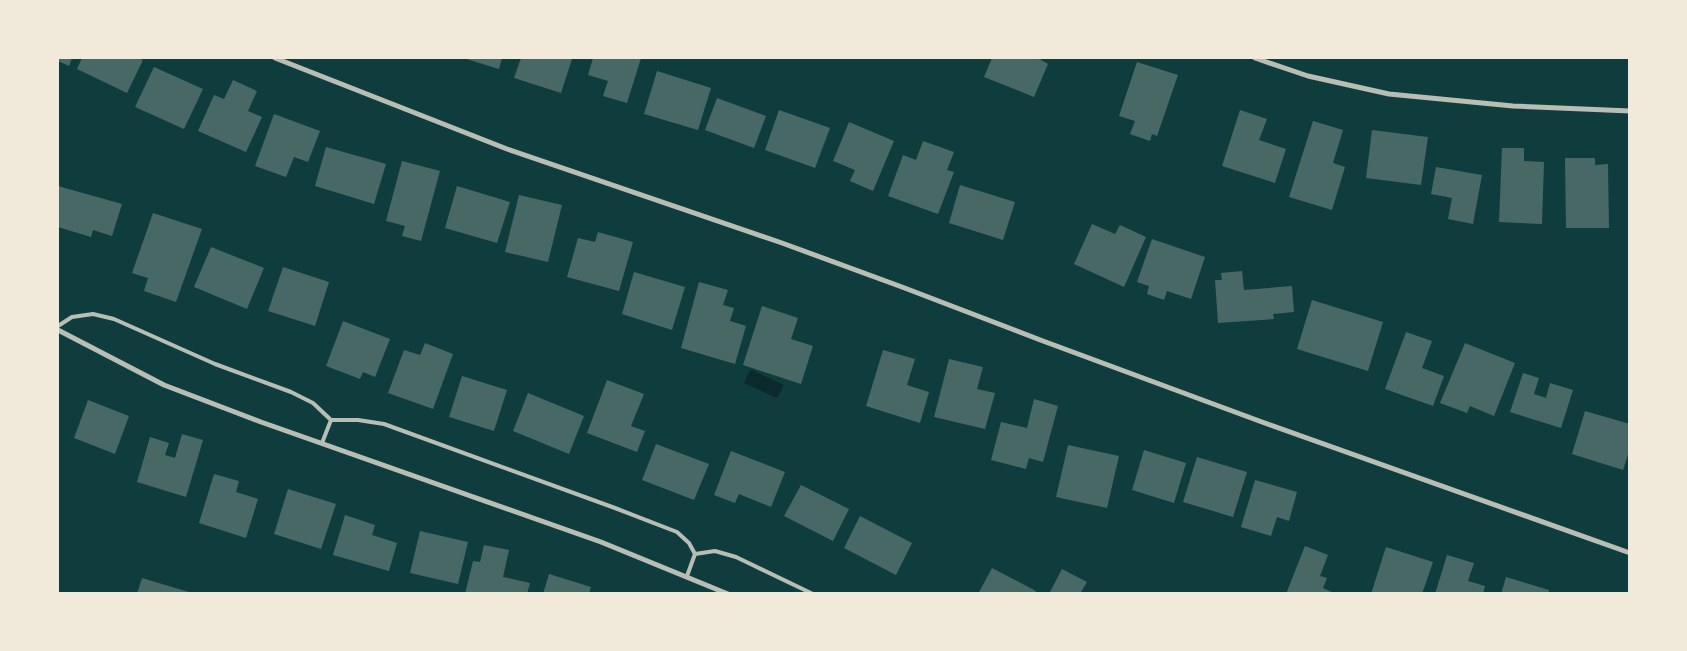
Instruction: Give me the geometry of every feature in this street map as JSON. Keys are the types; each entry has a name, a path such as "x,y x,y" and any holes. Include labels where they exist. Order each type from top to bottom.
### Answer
{"street":[{"path":"275,58 507,149 865,273 1262,422 1630,553"},
{"path":"1255,58 1308,76 1389,94 1513,106 1630,112"},
{"path":"58,330 164,385 601,542 728,594"}],"lane":[{"path":"58,326 72,317 93,314 114,319 215,364 313,402 331,420 358,420 384,424 677,532 690,543 695,554 687,576"},
{"path":"322,443 331,420"},
{"path":"695,554 714,551 736,557 813,594"}],"water":[{"path":"752,370 784,385 777,398 744,383 749,372"}],"building":[{"path":"58,58 72,58 69,66 58,61"},
{"path":"82,58 138,58 143,60 127,93 77,69"},
{"path":"463,58 502,58 499,69"},
{"path":"521,58 572,59 561,93 514,78"},
{"path":"593,58 641,58 627,103 603,96 608,81 588,75"},
{"path":"992,58 1038,58 1048,64 1034,97 984,77"},
{"path":"1137,62 1178,75 1157,136 1152,134 1150,141 1130,134 1135,121 1119,116"},
{"path":"154,67 203,89 184,129 135,107"},
{"path":"657,71 711,88 698,130 644,114"},
{"path":"233,80 257,91 248,111 262,117 246,152 198,131 214,95 224,99"},
{"path":"717,98 766,116 754,148 705,130"},
{"path":"779,110 830,128 815,168 765,150"},
{"path":"1240,110 1267,119 1259,140 1286,149 1275,183 1222,166"},
{"path":"274,114 320,131 308,162 294,157 286,177 255,166"},
{"path":"1313,121 1343,130 1333,163 1345,167 1332,210 1289,197"},
{"path":"849,122 894,141 873,191 850,181 855,170 833,161"},
{"path":"1372,130 1428,137 1421,185 1366,178"},
{"path":"923,141 954,152 947,170 954,172 938,214 888,196 903,155 916,160"},
{"path":"326,147 386,164 374,204 315,186"},
{"path":"1502,148 1524,148 1524,161 1544,162 1542,224 1499,222"},
{"path":"1565,158 1595,158 1595,165 1608,164 1609,228 1566,228"},
{"path":"402,161 440,171 421,241 402,236 405,226 386,221"},
{"path":"1436,167 1482,175 1473,224 1448,219 1452,198 1431,194"},
{"path":"960,185 1015,202 1003,240 949,223"},
{"path":"58,186 122,204 112,236 93,230 91,237 58,227"},
{"path":"457,186 510,202 497,243 445,228"},
{"path":"519,195 562,205 548,262 505,252"},
{"path":"153,213 202,229 176,302 144,291 148,278 132,273"},
{"path":"1092,224 1115,234 1120,225 1146,237 1124,287 1074,264"},
{"path":"598,232 633,242 619,291 567,277 578,238 595,242"},
{"path":"1152,239 1205,257 1191,299 1167,291 1164,300 1147,294 1149,286 1137,282"},
{"path":"211,247 264,268 247,309 194,287"},
{"path":"283,267 329,282 315,326 268,311"},
{"path":"1242,271 1244,290 1292,286 1294,312 1273,314 1274,319 1218,323 1215,280 1222,280 1221,273"},
{"path":"634,272 685,287 672,330 622,314"},
{"path":"699,282 728,290 723,305 734,308 730,321 746,326 735,364 681,348"},
{"path":"1312,300 1383,322 1368,371 1297,349"},
{"path":"762,306 798,318 791,339 813,346 801,384 743,365"},
{"path":"343,321 390,339 375,377 363,372 360,379 326,366"},
{"path":"1406,332 1432,341 1422,368 1444,376 1433,406 1385,389"},
{"path":"425,343 453,354 433,409 388,393 404,350 420,355"},
{"path":"1465,343 1515,363 1494,416 1470,406 1467,413 1440,403"},
{"path":"883,350 915,359 907,385 929,392 920,423 866,406"},
{"path":"949,359 983,367 977,389 995,393 985,429 934,417"},
{"path":"1523,373 1539,378 1534,394 1546,398 1550,383 1573,390 1561,428 1510,412"},
{"path":"462,376 507,390 494,431 449,417"},
{"path":"607,380 644,394 631,426 645,431 637,452 587,433"},
{"path":"528,393 584,416 569,454 513,431"},
{"path":"1034,399 1058,406 1043,462 1029,458 1026,469 991,460 1001,422 1027,428"},
{"path":"88,400 129,416 115,454 74,438"},
{"path":"1585,411 1630,424 1630,448 1623,470 1572,454"},
{"path":"182,434 203,440 186,497 137,482 150,437 169,443 165,455 175,458"},
{"path":"656,444 709,464 694,500 642,480"},
{"path":"1068,445 1119,456 1107,508 1056,497"},
{"path":"1144,450 1186,463 1174,503 1132,490"},
{"path":"731,451 785,472 771,507 739,494 735,503 714,495"},
{"path":"1197,457 1247,472 1233,517 1183,502"},
{"path":"214,474 239,481 236,492 258,499 246,538 199,523"},
{"path":"1255,480 1297,492 1289,521 1277,517 1271,536 1241,527"},
{"path":"801,485 849,509 833,541 784,516"},
{"path":"288,489 336,504 321,549 274,534"},
{"path":"345,515 375,525 372,535 397,543 389,571 333,555"},
{"path":"860,516 912,543 896,575 844,548"},
{"path":"420,531 468,542 458,584 410,573"},
{"path":"484,545 509,550 503,577 530,583 527,594 465,594 473,561 480,562"},
{"path":"1305,546 1328,555 1320,576 1327,578 1323,588 1336,594 1286,594"},
{"path":"1386,547 1433,562 1422,594 1371,594"},
{"path":"1447,555 1474,563 1468,581 1485,586 1483,594 1435,594"},
{"path":"992,568 1036,591 1034,594 978,594"},
{"path":"1062,569 1087,582 1081,592 1085,594 1049,594"},
{"path":"549,574 591,587 589,594 543,594"},
{"path":"1506,577 1549,590 1548,594 1501,594"},
{"path":"142,578 192,593 192,594 137,594"}]}
